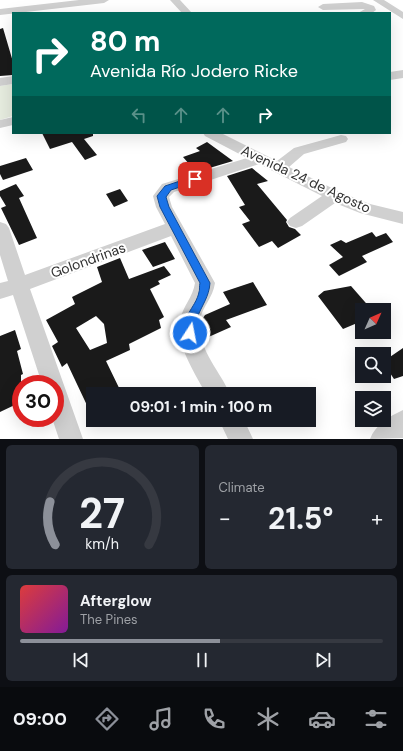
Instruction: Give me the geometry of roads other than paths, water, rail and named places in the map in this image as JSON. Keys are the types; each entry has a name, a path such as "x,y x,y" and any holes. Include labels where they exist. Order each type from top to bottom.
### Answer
{"street":[{"path":"0,12 70,6 104,0"},
{"path":"175,0 185,12"},
{"path":"313,0 323,7 336,12"},
{"path":"378,0 403,16"},
{"path":"323,7 362,5 371,8 371,10 366,12"},
{"path":"391,76 403,74"},
{"path":"0,82 12,80"},
{"path":"0,124 12,121"},
{"name":"Avenida 24 de Agosto","path":"220,134 261,158 334,196 366,209 403,218"},
{"path":"279,167 299,151 341,139"},
{"path":"214,387 196,351 190,333 190,319 204,294 205,283 162,202 161,196 168,188 261,158"},
{"path":"296,222 334,196"},
{"name":"Golondrinas","path":"0,291 176,227"},
{"path":"0,228 50,375"},
{"path":"64,418 71,439"},
{"path":"382,439 403,422"},
{"path":"235,427 241,439"}]}
